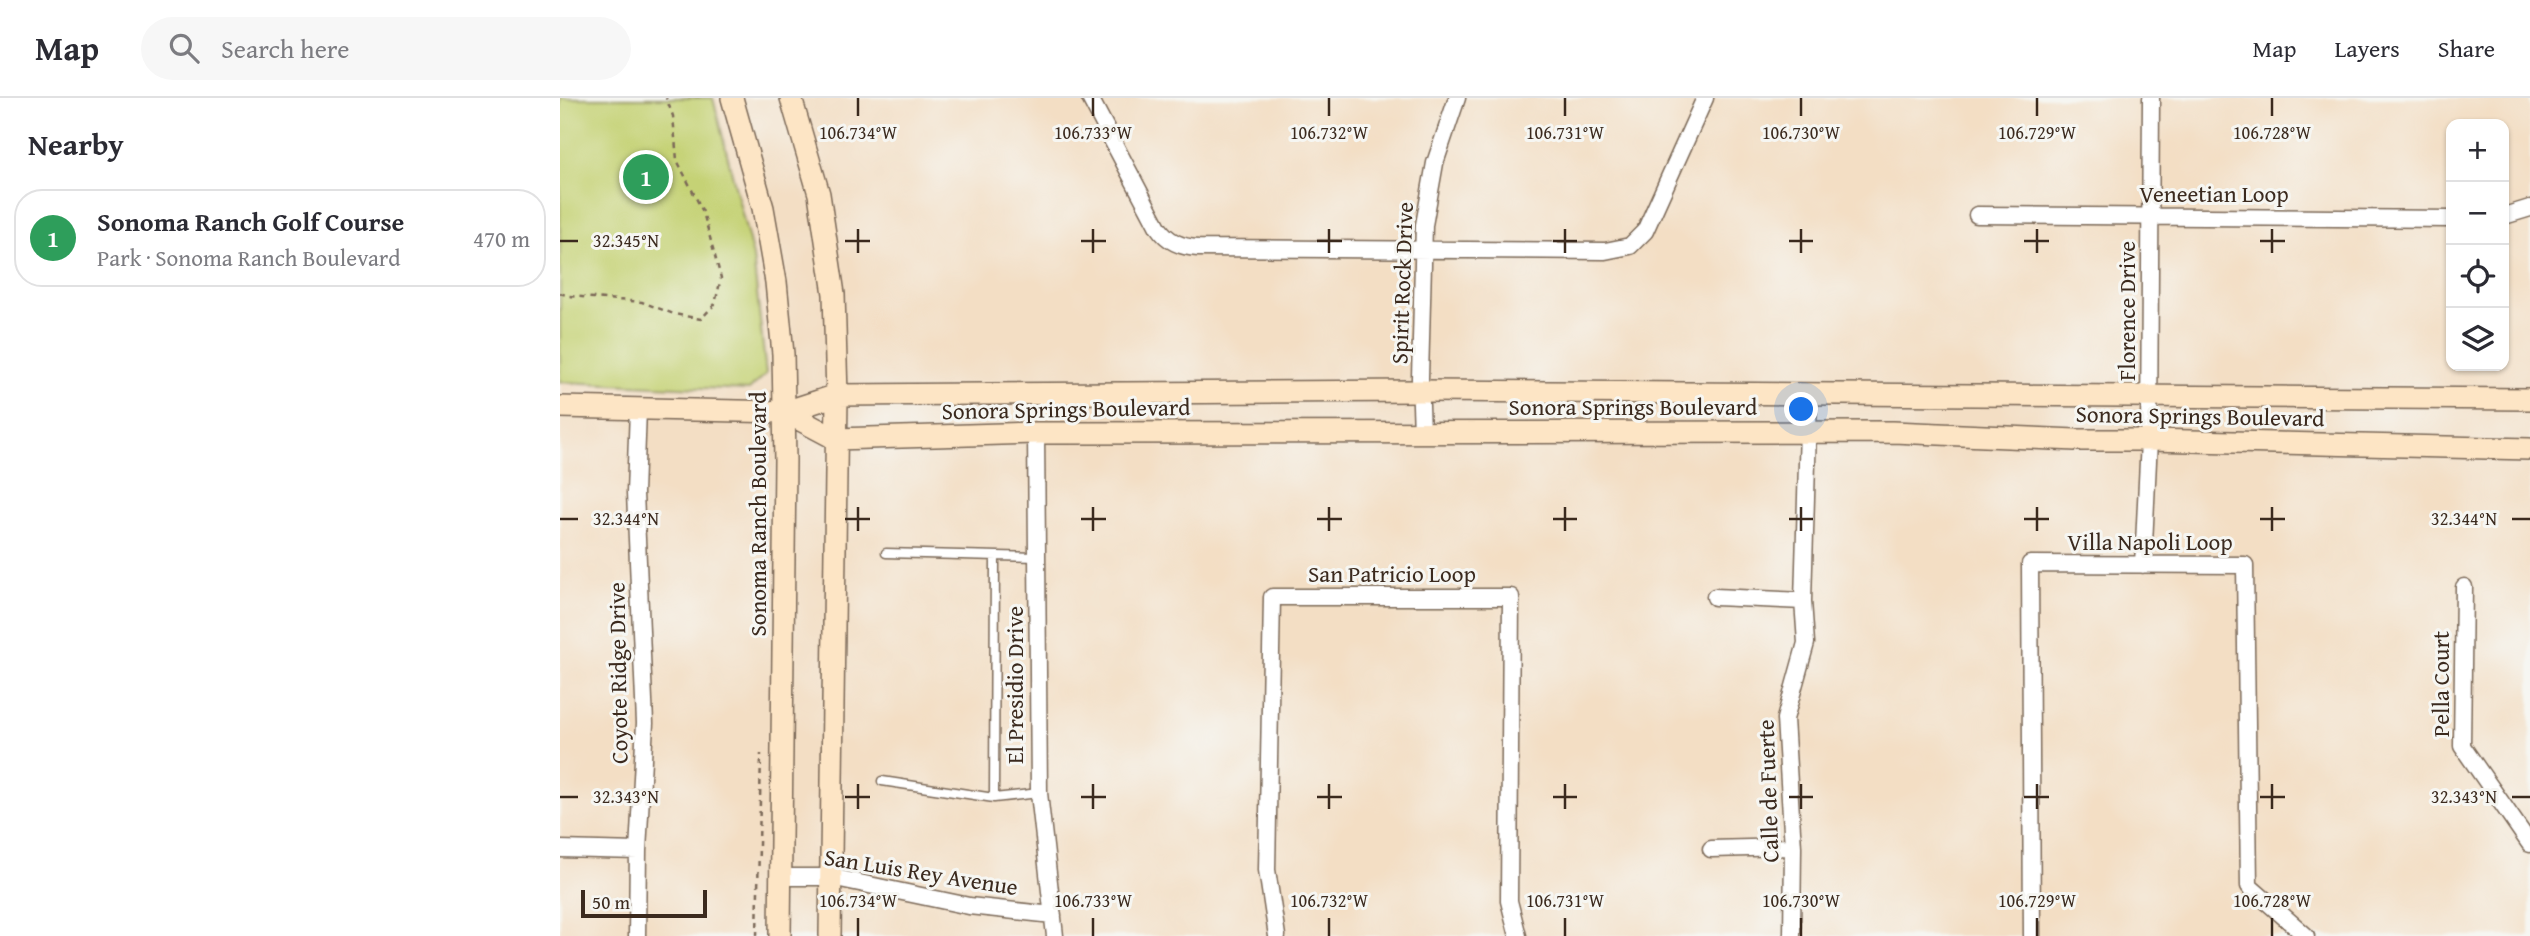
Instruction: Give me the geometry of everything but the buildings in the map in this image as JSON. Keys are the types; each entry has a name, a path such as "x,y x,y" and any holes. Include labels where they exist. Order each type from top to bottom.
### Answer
{"street":[{"name":"Sonoma Ranch Boulevard","path":"732,98 761,199 776,282 783,354 785,412 780,936"},
{"path":"791,98 821,206 834,294 837,395 830,936"},
{"path":"1090,98 1158,227 1175,243 1198,248 1605,251 1630,246 1645,231 1705,98"},
{"name":"Spirit Rock Drive","path":"1422,433 1422,250 1431,180 1442,138 1457,98"},
{"name":"Florence Drive","path":"2143,565 2149,440 2151,98"},
{"path":"2509,214 2530,208"},
{"name":"Veneetian Loop","path":"1977,215 2446,219"},
{"name":"Sonora Springs Boulevard","path":"560,407 785,412 837,395 1421,391 2530,399"},
{"name":"Calle de Fuerte","path":"1792,936 1794,847 1785,719 1806,643 1803,601 1809,394"},
{"name":"Coyote Ridge Drive","path":"637,936 638,851 646,723 635,493 638,409"},
{"name":"Sonora Springs Boulevard","path":"785,412 836,439 1036,433 1893,432 2076,440 2530,449"},
{"name":"El Presidio Drive","path":"1036,433 1039,793 1055,936"},
{"name":"Villa Napoli Loop","path":"2032,936 2030,564 2245,565 2249,886 2306,936"},
{"name":"Pella Court","path":"2464,587 2462,746 2530,844"},
{"name":"San Patricio Loop","path":"1277,936 1266,870 1272,597 1511,597 1509,901 1518,936"},
{"path":"1715,597 1803,601"},
{"path":"1711,849 1794,847"},
{"path":"560,849 638,851"},
{"name":"San Luis Rey Avenue","path":"782,877 831,877 968,906 1053,915"}],"lane":[{"path":"886,553 1037,557"},
{"path":"995,556 995,798"},
{"path":"882,781 995,798 1039,793"}],"path":[{"path":"560,293 642,302 674,314 701,319 715,304 721,278 703,212 677,160 673,116 666,98"},
{"path":"757,936 762,748"}],"green space":[{"path":"560,98 713,98 753,257 766,374 749,390 560,382"}],"place":[{"name":"Sonoma Ranch Golf Course","path":"646,177"}]}
